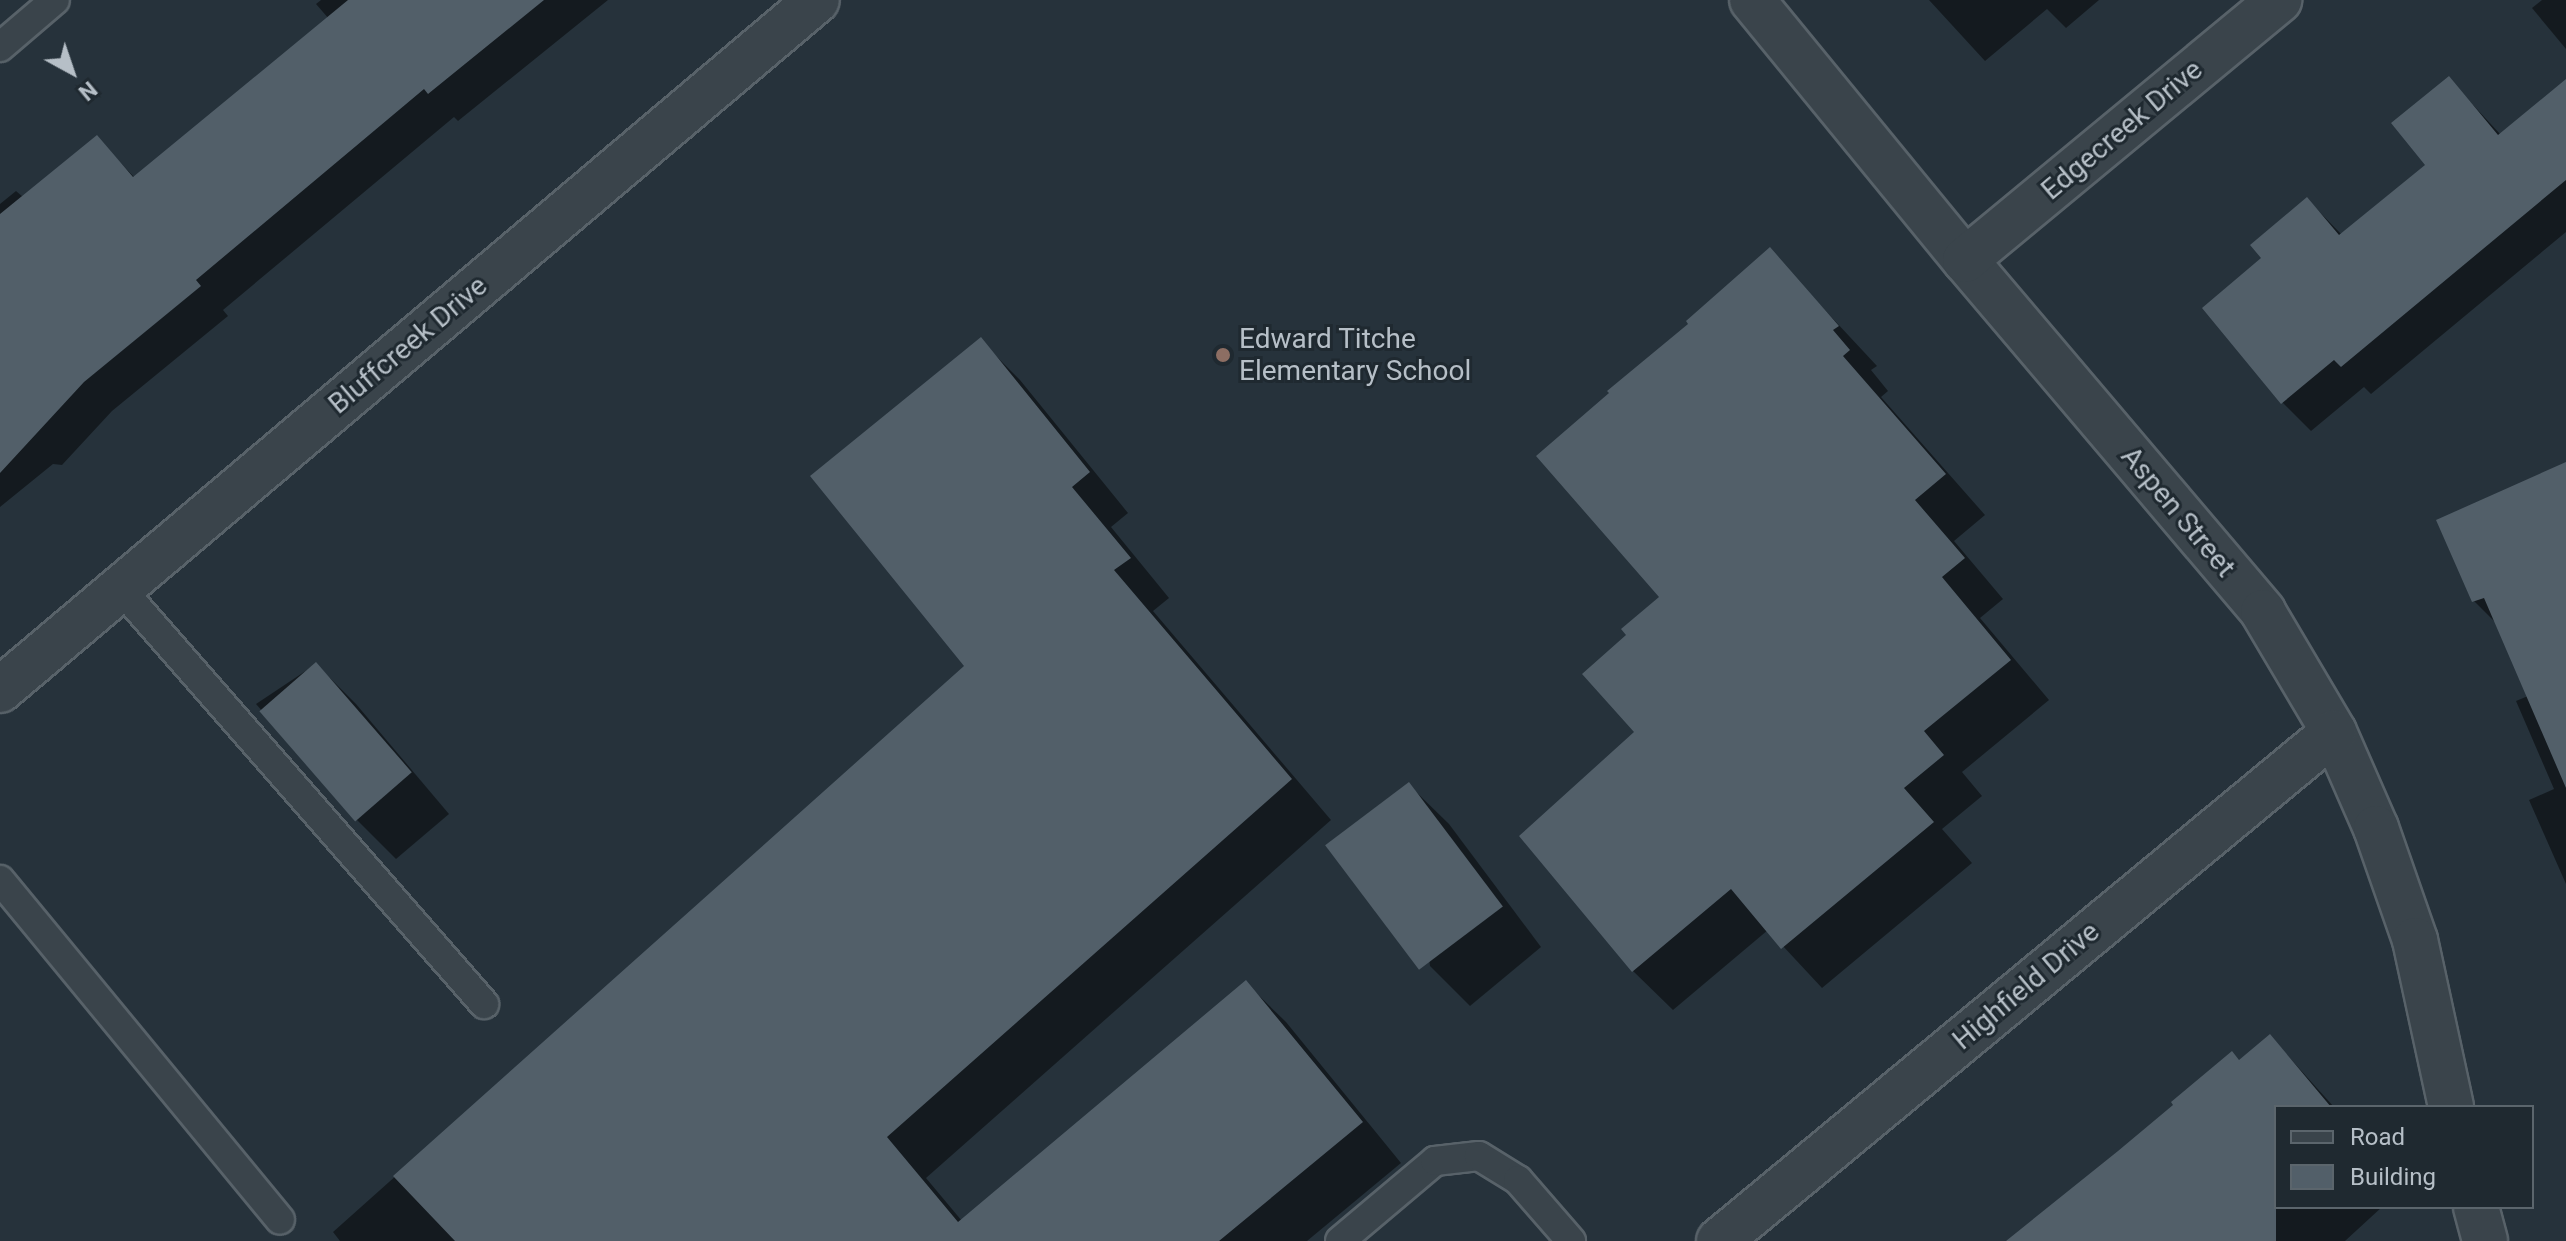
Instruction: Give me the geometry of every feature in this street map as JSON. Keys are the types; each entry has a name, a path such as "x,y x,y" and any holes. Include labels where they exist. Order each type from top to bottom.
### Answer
{"street":[{"name":"Bluffcreek Drive","path":"0,690 817,0"},
{"name":"Aspen Street","path":"1752,0 1965,260 2263,612 2334,732 2376,828 2415,940 2451,1105"},
{"name":"Edgecreek Drive","path":"1965,260 2279,0"},
{"name":"Highfield Drive","path":"1719,1241 2334,732"},
{"path":"2477,1209 2485,1241"}],"lane":[{"path":"0,47 55,0"},
{"path":"120,588 484,1004"},
{"path":"0,880 280,1220"},
{"path":"1340,1241 1435,1161 1479,1156 1518,1180 1571,1241"}],"building":[{"path":"348,0 544,0 428,94 424,89 196,280 201,286 84,382 0,473 0,214 97,135 133,177"},
{"path":"2449,76 2498,135 2566,79 2566,180 2341,367 2334,360 2281,404 2202,308 2261,258 2250,245 2307,197 2339,235 2425,165 2391,123"},
{"path":"1770,247 1839,326 1833,330 1850,350 1843,356 1946,474 1915,500 1965,558 1942,577 2011,660 1924,731 1944,755 1904,788 1934,822 1781,949 1731,889 1632,972 1519,836 1634,732 1582,674 1626,635 1621,629 1659,597 1536,456 1609,393 1607,391 1688,324 1686,321"},
{"path":"981,337 1090,472 1072,487 1131,558 1114,570 1292,779 887,1137 958,1222 1246,980 1363,1122 1219,1241 455,1241 393,1176 964,666 810,476"},
{"path":"2566,462 2566,788 2484,598 2472,602 2436,520"},
{"path":"316,662 412,772 355,821 259,711"},
{"path":"1409,782 1503,907 1419,970 1325,845"},
{"path":"2270,1034 2329,1105 2274,1105 2276,1241 2006,1241 2173,1105 2171,1102 2232,1051 2239,1060"}],"place":[{"name":"Edward Titche Elementary School","path":"1223,355"}]}
